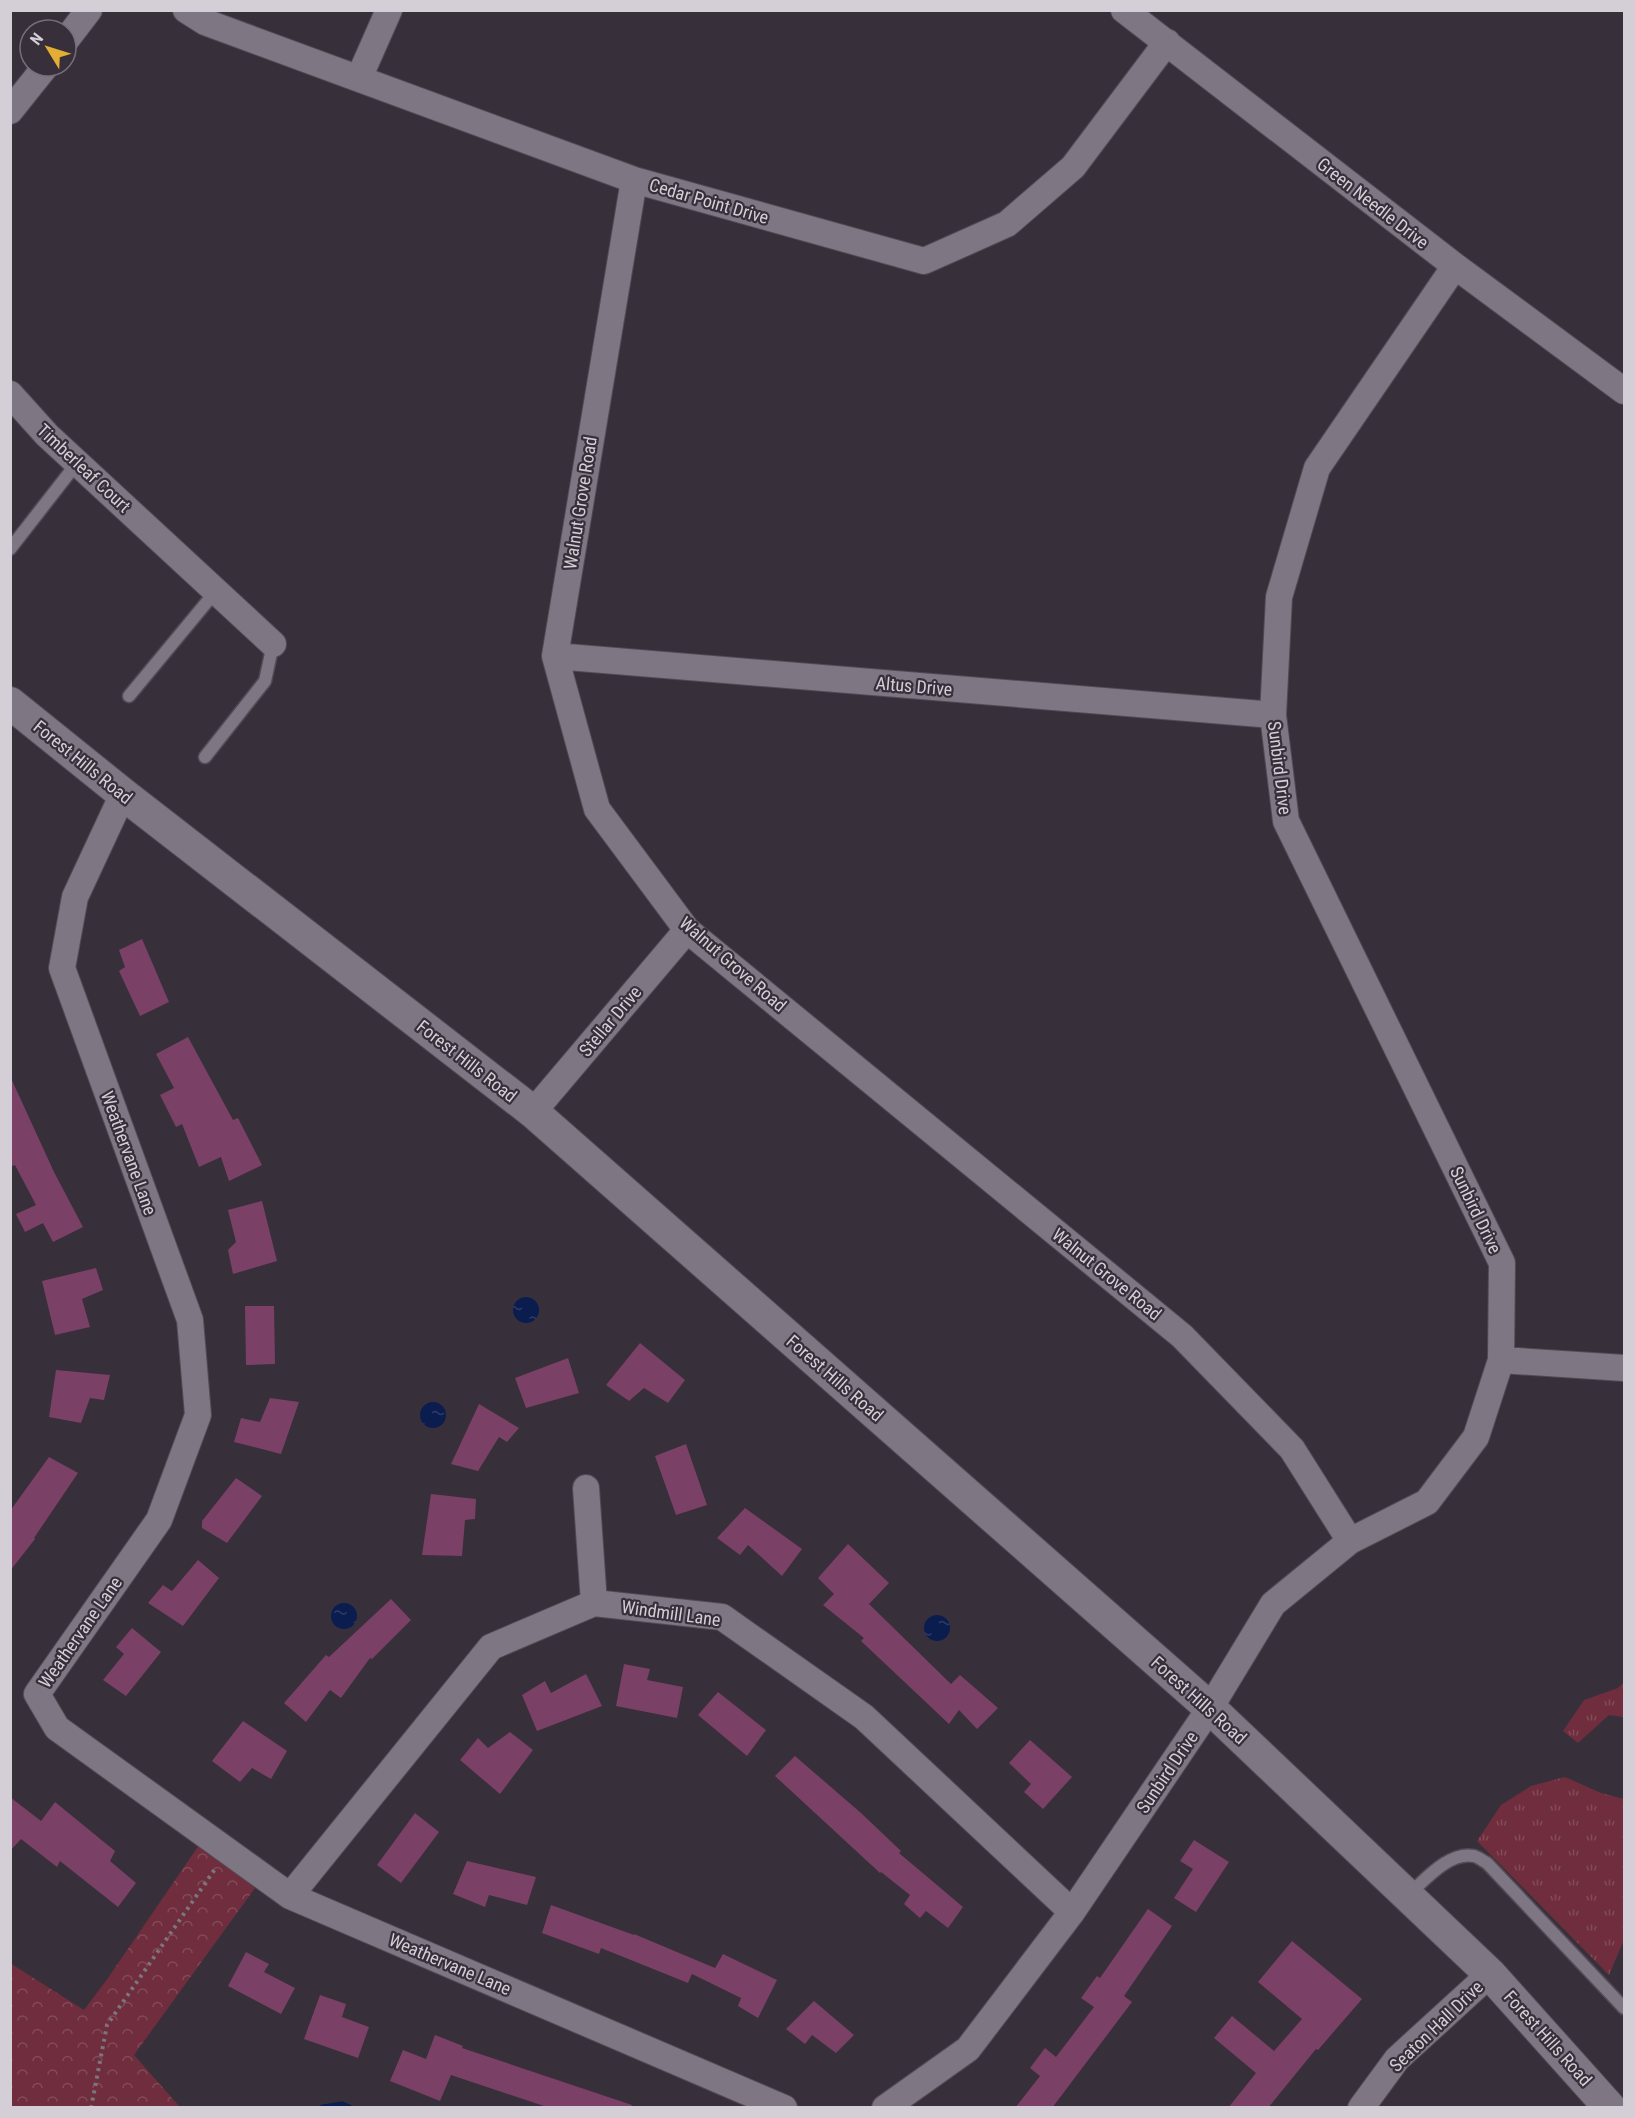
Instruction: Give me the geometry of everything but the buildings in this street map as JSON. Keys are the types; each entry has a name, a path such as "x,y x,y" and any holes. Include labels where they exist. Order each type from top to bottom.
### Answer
{"street":[{"path":"78,24 89,10"},
{"name":"Cedar Point Drive","path":"186,10 205,22 634,180 924,261 1007,224 1073,167 1167,42"},
{"path":"359,78 389,10"},
{"name":"Green Needle Drive","path":"1124,10 1455,266 1624,392"},
{"path":"10,111 36,78"},
{"name":"Walnut Grove Road","path":"634,180 555,656 597,809 687,930 1182,1335 1292,1449 1350,1541"},
{"name":"Sunbird Drive","path":"885,2108 968,2049 1072,1912 1210,1708 1273,1604 1350,1541 1427,1502 1476,1437 1501,1360 1502,1263 1286,821 1273,716 1279,597 1317,468 1455,266"},
{"name":"Timberleaf Court","path":"10,394 46,435 273,644"},
{"name":"Altus Drive","path":"555,656 1273,716"},
{"name":"Forest Hills Road","path":"10,704 533,1112 1210,1708 1490,1974 1610,2108"},
{"name":"Weathervane Lane","path":"123,794 75,897 62,968 190,1320 198,1415 159,1520 37,1694 57,1728 290,1896 784,2108"},
{"name":"Stellar Drive","path":"533,1112 687,930"},
{"path":"1501,1360 1624,1368"},
{"path":"586,1488 594,1603"},
{"name":"Windmill Lane","path":"290,1896 491,1647 594,1603 722,1617 864,1717 1072,1912"},
{"name":"Seaton Hall Drive","path":"1361,2108 1397,2059 1490,1974"}],"lane":[{"path":"10,549 77,463"},
{"path":"129,696 216,591"},
{"path":"204,757 265,681 273,644"},
{"path":"1408,1895 1454,1859 1473,1856 1487,1863 1624,2008"}],"path":[{"path":"91,2108 107,2025 228,1851"}],"green space":[{"path":"1624,1682 1624,1717 1609,1715 1578,1743 1563,1731 1584,1700 1618,1688"},
{"path":"1565,1777 1601,1793 1624,1799 1624,1940 1609,1975 1477,1841 1501,1805 1531,1786"},
{"path":"199,1845 255,1888 134,2055 180,2107 11,2107 10,1963 84,2010"}],"water":[{"path":"526,1297 535,1301 539,1310 535,1319 526,1323 517,1319 513,1310 517,1301"},
{"path":"433,1402 442,1406 446,1415 442,1424 433,1428 424,1424 420,1415 424,1406"},
{"path":"344,1603 353,1607 357,1616 353,1625 344,1629 335,1625 331,1616 335,1607"},
{"path":"937,1615 946,1619 950,1628 946,1637 937,1641 928,1637 924,1628 928,1619"}],"waterway":[{"path":"323,2108 342,2105 349,2108"}]}
